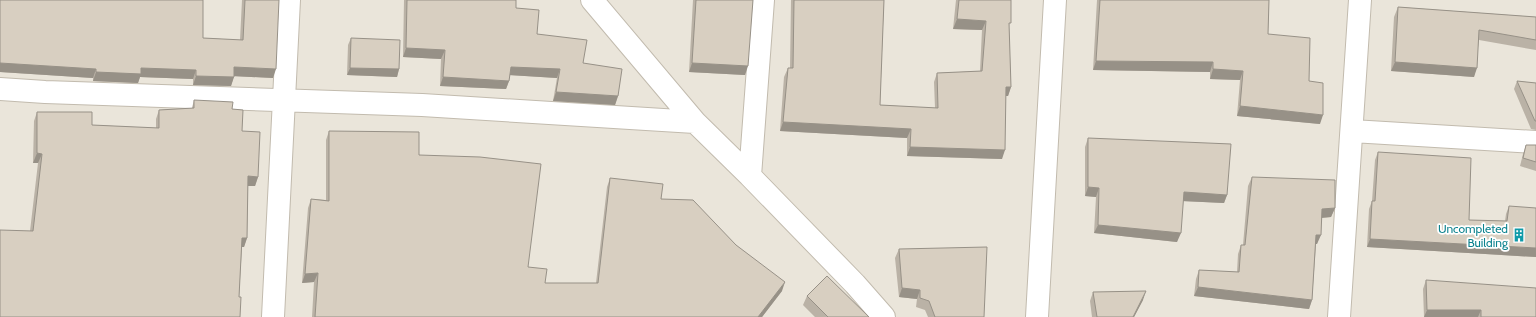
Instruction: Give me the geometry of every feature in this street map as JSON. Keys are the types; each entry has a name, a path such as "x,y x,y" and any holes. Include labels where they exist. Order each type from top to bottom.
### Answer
{"street":[{"path":"272,317 289,0"},
{"path":"592,0 695,122 855,284 884,317"},
{"path":"750,176 763,0"},
{"path":"1037,317 1055,0"},
{"path":"1339,317 1360,0"},
{"path":"0,89 45,92 430,106 695,122"},
{"path":"1352,131 1536,142"}],"shaded area":[{"path":"0,0 1536,0 1536,317 0,317"}],"building":[{"path":"0,0 203,0 203,38 243,40 245,0 279,0 276,69 234,67 234,77 196,76 196,70 141,68 141,74 96,72 96,69 0,63"},
{"path":"407,0 516,0 516,8 539,10 537,34 587,40 583,63 622,69 618,96 556,92 560,69 511,67 509,81 443,77 445,50 406,48"},
{"path":"696,0 753,0 748,66 692,63"},
{"path":"794,0 884,0 880,105 938,108 937,73 982,71 986,21 957,19 959,0 1011,0 1011,23 1009,23 1011,87 1006,87 1005,150 910,147 911,129 783,122 788,68 793,68"},
{"path":"1100,0 1269,0 1268,34 1310,38 1309,81 1323,83 1323,115 1240,106 1243,71 1213,69 1213,62 1096,61"},
{"path":"1398,7 1536,17 1536,40 1479,30 1477,68 1395,62"},
{"path":"351,38 400,40 399,69 350,68"},
{"path":"1517,81 1536,83 1536,121 1535,121"},
{"path":"194,100 233,102 232,109 243,110 242,131 260,132 258,177 248,176 247,238 242,238 239,297 241,297 240,317 0,317 0,230 33,231 42,154 37,153 37,112 92,112 92,125 159,128 159,110 194,108"},
{"path":"329,131 419,132 419,155 480,157 541,164 528,267 547,269 545,283 598,283 610,178 663,184 661,199 693,200 736,245 785,282 758,317 315,317 318,273 305,274 311,199 329,201"},
{"path":"1088,138 1231,144 1227,195 1184,192 1181,233 1098,225 1099,188 1088,187"},
{"path":"1526,145 1536,145 1536,162 1523,158"},
{"path":"1378,152 1471,158 1469,220 1507,221 1509,206 1536,208 1536,248 1370,239 1372,201 1375,201"},
{"path":"1252,177 1335,180 1335,208 1322,209 1321,235 1316,235 1312,300 1198,287 1199,270 1239,272 1241,245 1245,245"},
{"path":"987,247 984,317 935,317 929,301 920,298 920,290 902,288 899,249"},
{"path":"827,276 869,317 828,317 807,296"},
{"path":"1426,280 1536,288 1536,317 1481,317 1481,310 1427,310"},
{"path":"1146,291 1133,317 1097,317 1093,292"}],"place":[{"name":"Uncompleted Building","path":"1519,235"}]}
